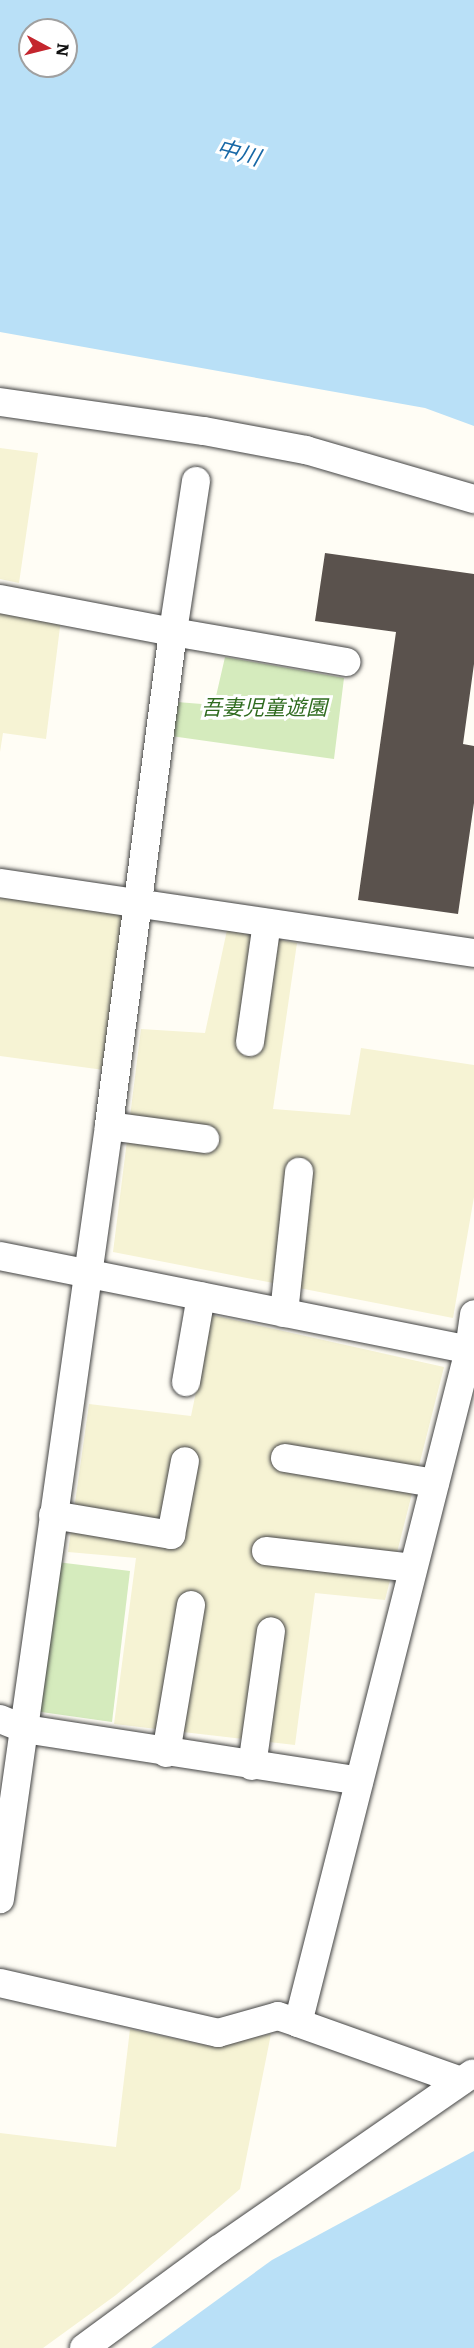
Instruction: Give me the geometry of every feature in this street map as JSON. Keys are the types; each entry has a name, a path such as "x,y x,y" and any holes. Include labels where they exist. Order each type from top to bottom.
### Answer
{"street":[{"path":"0,402 204,431 306,450 474,499"},
{"path":"0,1899 12,1724 53,1515 109,1125 173,632 196,481"},
{"path":"0,599 346,662"},
{"path":"0,883 474,953"},
{"path":"250,1042 267,923"},
{"path":"109,1125 205,1139"},
{"path":"284,1313 299,1172"},
{"path":"0,1256 472,1351"},
{"path":"186,1382 201,1296"},
{"path":"298,2023 435,1483 472,1351 474,1314"},
{"path":"285,1458 435,1483"},
{"path":"53,1515 171,1535 185,1461"},
{"path":"266,1551 413,1568"},
{"path":"166,1753 191,1605"},
{"path":"252,1766 271,1630"},
{"path":"12,1724 166,1753 359,1781"},
{"path":"0,1983 218,2033 278,2016 467,2077"},
{"path":"84,2348 219,2249 467,2077"}],"shaded area":[{"path":"0,448 38,453 19,583 0,579"},
{"path":"0,607 61,619 46,739 3,733 0,752"},
{"path":"0,897 124,915 104,1070 0,1056"},
{"path":"227,930 297,943 273,1109 350,1115 361,1048 474,1065 474,1197 453,1318 113,1252 141,1029 205,1033"},
{"path":"212,1315 444,1367 385,1600 315,1593 295,1745 114,1724 136,1558 68,1552 89,1404 191,1416"},
{"path":"130,2029 210,2046 271,2034 240,2189 116,2295 43,2348 0,2348 0,2133 116,2147"}],"green space":[{"name":"吾妻児童遊園","path":"225,657 344,678 334,759 171,736 177,702 214,705"},
{"path":"57,1562 130,1571 112,1722 34,1711"}],"water":[{"name":"中川","path":"0,0 474,0 474,426 425,408 0,332"},
{"path":"474,2151 474,2348 151,2348 272,2260"}],"building":[{"path":"325,553 474,574 474,664 463,744 474,746 474,803 458,914 358,900 396,632 315,621"}]}
